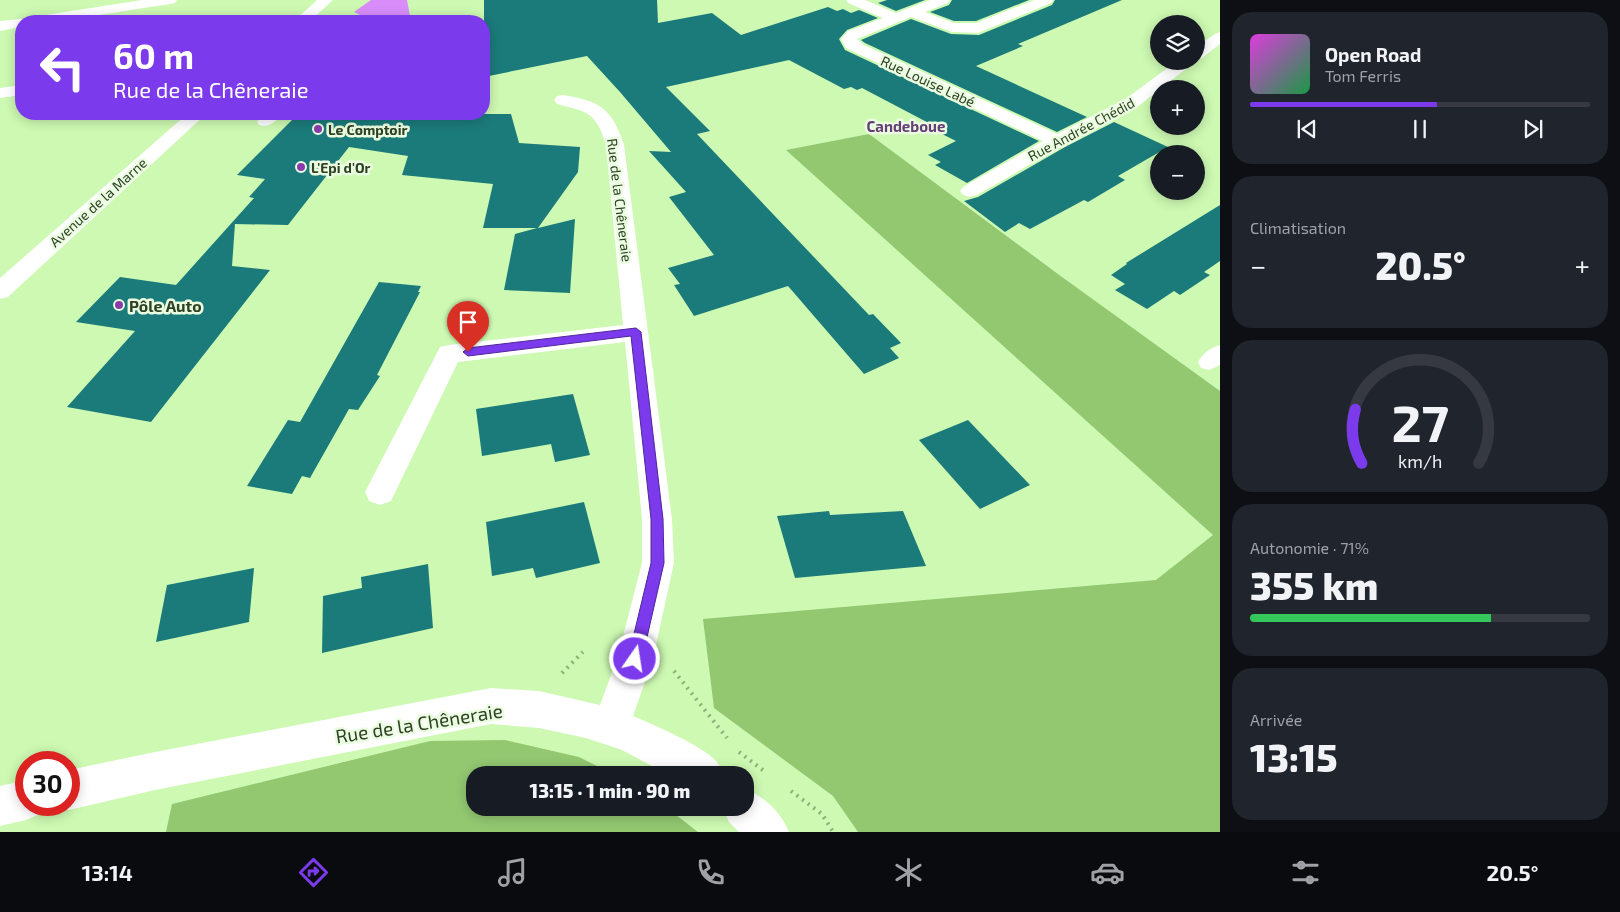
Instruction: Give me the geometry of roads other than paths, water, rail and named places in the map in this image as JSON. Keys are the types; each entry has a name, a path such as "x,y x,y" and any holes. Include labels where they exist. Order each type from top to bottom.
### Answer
{"street":[{"path":"72,15 170,0"},
{"path":"308,15 326,0"},
{"path":"853,0 952,27 978,28 1046,0"},
{"path":"904,15 943,0"},
{"name":"Rue Louise Labé","path":"904,15 853,34 850,39 852,44 1057,141"},
{"path":"0,26 15,24"},
{"path":"1205,48 1220,37"},
{"name":"Rue Andrée Chédid","path":"970,191 1057,141 1130,104 1176,70"},
{"path":"0,92 15,91"},
{"name":"Rue de la Chêneraie","path":"80,788 155,771 491,706 528,708 574,715 611,726 635,659 658,563 657,519 615,145 610,127 604,115 582,103 562,100"},
{"name":"Avenue de la Marne","path":"0,291 190,120"},
{"path":"380,492 450,354 636,332"},
{"path":"611,726 654,744 689,766"},
{"path":"0,806 15,803"},
{"path":"752,816 769,832"}],"place":[{"name":"Le Comptoir","path":"318,129"},
{"name":"L'Epi d'Or","path":"301,167"},
{"name":"Pôle Auto","path":"119,305"}],"district":[{"name":"Candeboue","path":"906,126"}]}
